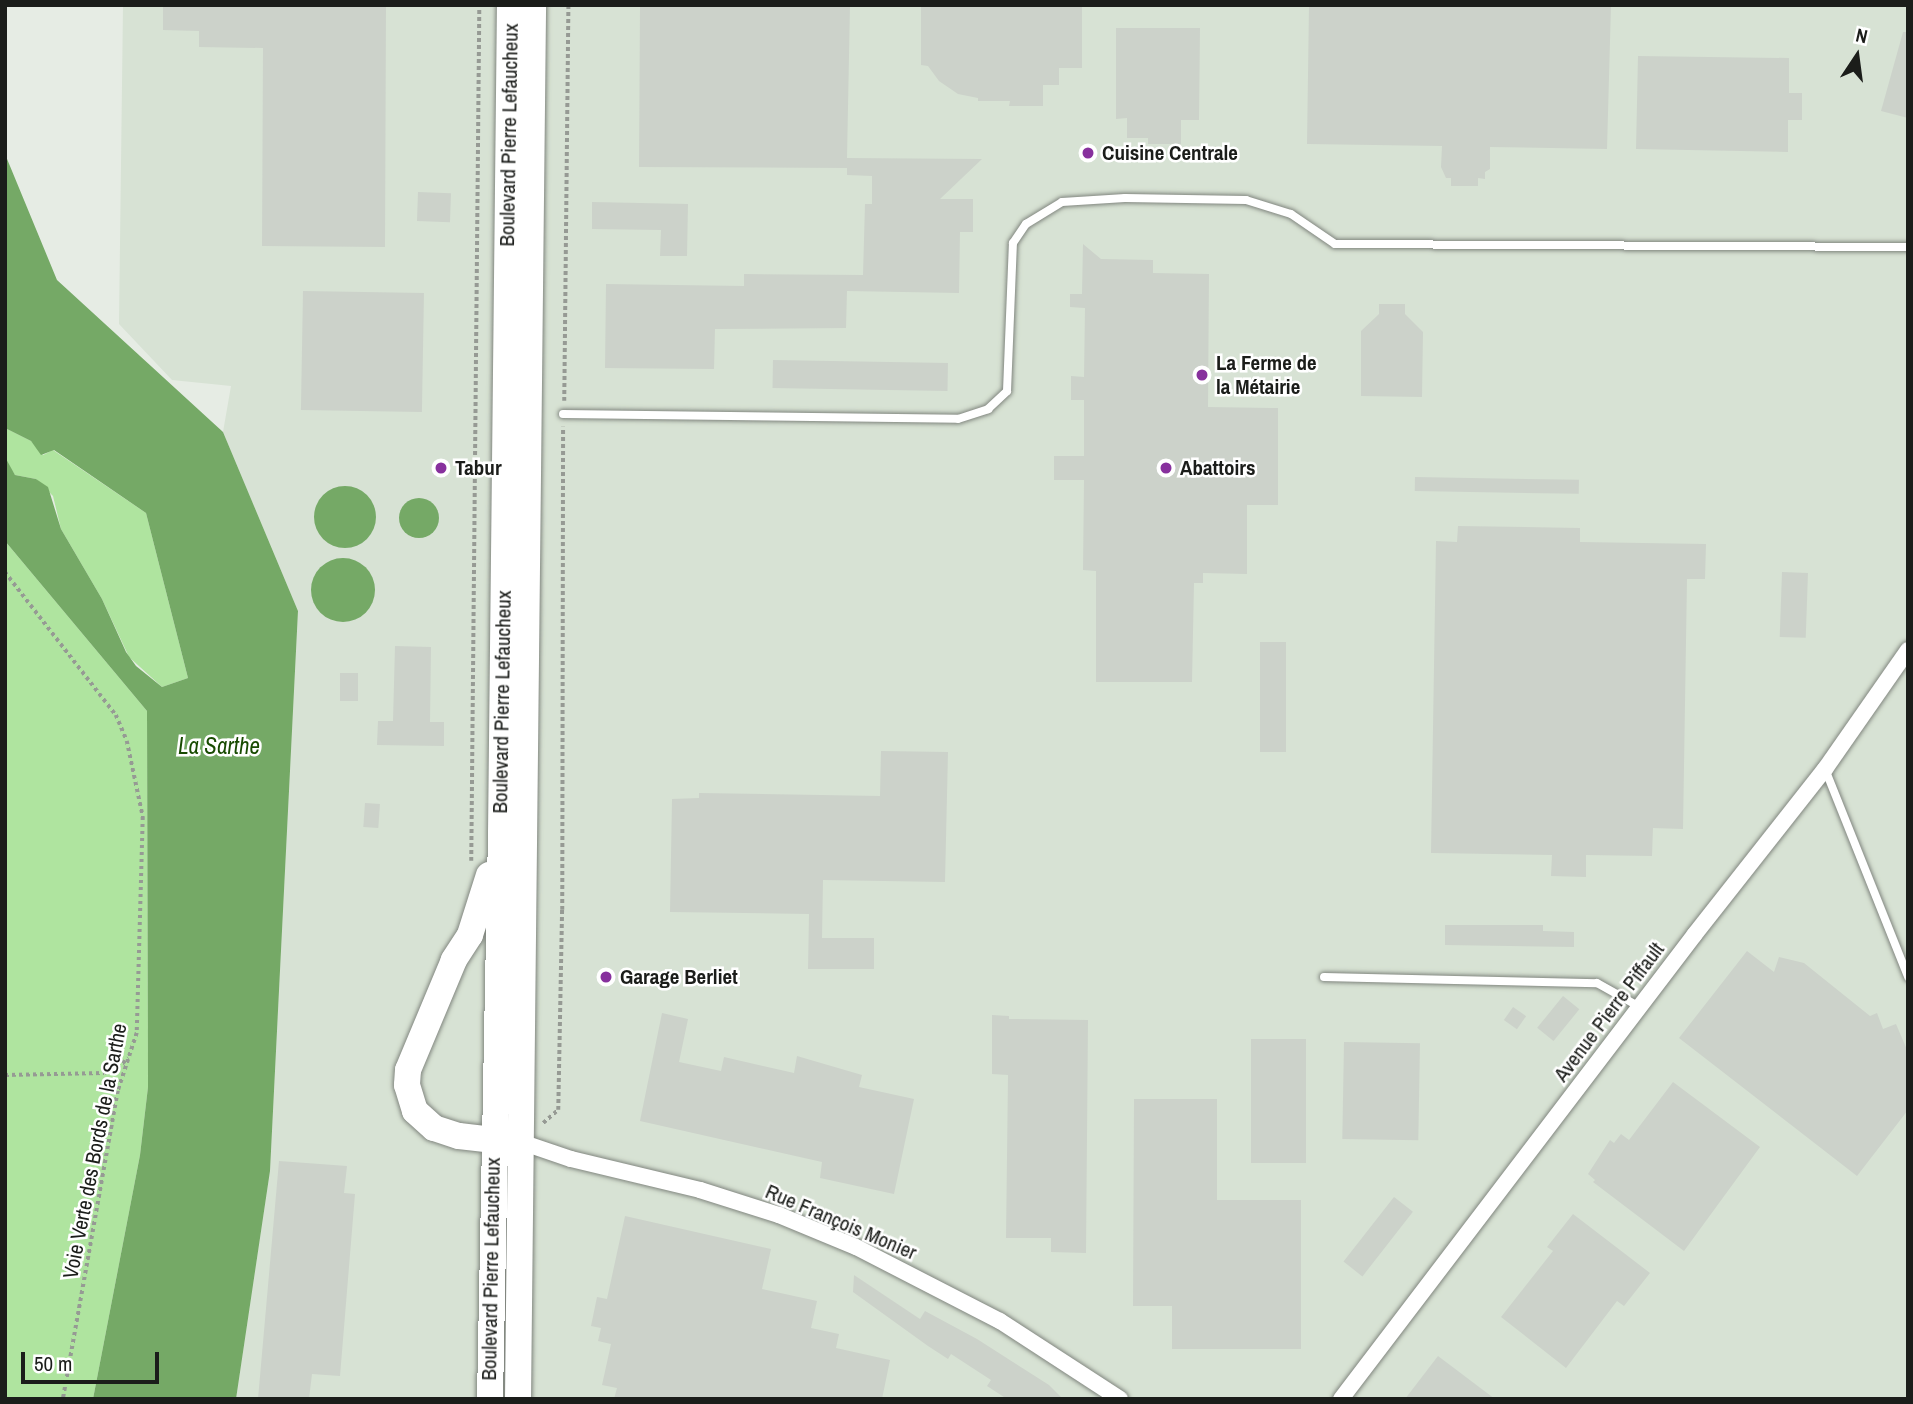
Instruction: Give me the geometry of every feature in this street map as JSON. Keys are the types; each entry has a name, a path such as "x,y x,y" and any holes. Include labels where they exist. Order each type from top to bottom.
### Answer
{"main road":[{"name":"Boulevard Pierre Lefaucheux","path":"490,1399 501,833 510,5"},
{"name":"Boulevard Pierre Lefaucheux","path":"519,1399 533,5"},
{"path":"501,833 481,907 408,1070 407,1085 415,1111 434,1128 493,1142 521,1142"}],"street":[{"name":"Avenue Pierre Piffault","path":"1341,1399 1825,769 1908,650"},
{"name":"Rue François Monier","path":"521,1142 562,1156 700,1190 779,1216 856,1247 1000,1321 1119,1399"}],"lane":[{"path":"563,414 958,419 988,409 1007,391 1013,243 1026,224 1062,202 1125,198 1246,201 1291,214 1335,244 1908,247"},
{"path":"1825,769 1908,976"},
{"path":"1324,977 1597,984 1640,1007"}],"path":[{"name":"Boulevard Pierre Lefaucheux","path":"470,867 479,5"},
{"name":"Boulevard Pierre Lefaucheux","path":"521,1142 558,1110 562,910 563,414 568,5"},
{"name":"Voie Verte des Bords de la Sarthe","path":"5,572 116,715 132,758 143,832 137,1032 118,1091 64,1399"},
{"path":"5,1075 104,1073 117,1068 131,1053"}],"shaded area":[{"path":"123,5 1908,5 1908,1399 236,1399 270,1171 298,611 223,432 231,386 172,380 119,324"},
{"path":"5,428 31,441 43,455 53,450 146,513 188,678 162,687 129,657 102,599 61,529 53,496 36,479 15,475 7,463"},
{"path":"5,541 147,711 148,1087 140,1155 93,1399 5,1399"}],"water":[{"name":"La Sarthe","path":"5,154 57,280 223,432 298,611 270,1171 236,1399 93,1399 140,1155 148,1087 147,711 5,541 5,457 15,475 36,479 48,487 61,529 102,599 126,652 136,666 162,687 188,678 146,513 54,450 41,455 31,441 5,428"},
{"path":"345,486 367,495 376,517 367,539 345,548 323,539 314,517 323,495"},
{"path":"419,498 427,499 433,504 438,510 438,526 433,532 427,537 419,538 411,537 405,532 400,526 399,518 400,510 405,504 411,499"},
{"path":"337,558 349,558 366,567 373,578 373,602 366,613 349,622 337,622 325,617 316,608 311,596 311,584 316,572 325,563"}],"building":[{"path":"163,5 386,5 385,247 262,246 263,48 199,47 199,31 163,30"},
{"path":"640,5 850,5 847,158 982,159 940,199 973,199 973,232 960,232 959,293 847,291 846,328 715,329 714,369 605,368 606,284 744,286 744,274 863,275 865,204 872,204 872,176 847,175 847,168 639,167"},
{"path":"921,5 1082,5 1082,68 1059,68 1059,85 1043,85 1043,106 1009,106 1010,101 978,101 978,98 958,94 939,81 928,66 921,65"},
{"path":"1309,5 1611,5 1607,149 1490,147 1490,169 1485,172 1485,179 1478,178 1478,186 1451,186 1451,178 1446,178 1441,167 1442,146 1307,144"},
{"path":"1116,28 1200,28 1199,120 1181,120 1181,144 1148,144 1148,138 1127,138 1127,118 1116,119"},
{"path":"1903,32 1908,32 1908,118 1881,111"},
{"path":"1638,56 1789,58 1789,93 1802,93 1802,120 1788,120 1788,152 1636,149"},
{"path":"418,192 451,193 450,222 417,221"},
{"path":"592,202 688,204 687,256 660,256 661,230 592,229"},
{"name":"Abattoirs","path":"1083,244 1101,259 1153,260 1153,273 1209,274 1208,407 1278,408 1278,505 1247,505 1247,574 1203,573 1203,583 1194,583 1192,682 1096,682 1096,571 1083,570 1084,480 1054,480 1054,456 1084,456 1084,400 1071,400 1071,376 1084,377 1085,308 1070,307 1070,294 1082,294"},
{"path":"303,291 424,293 422,412 301,410"},
{"path":"1379,304 1405,304 1405,314 1423,332 1422,397 1361,396 1361,331 1379,314"},
{"path":"773,360 948,363 947,391 773,388"},
{"path":"1415,477 1579,480 1579,494 1415,491"},
{"path":"1458,526 1580,528 1580,542 1706,544 1705,579 1687,579 1683,829 1653,828 1652,856 1586,855 1586,877 1551,876 1552,855 1431,853 1436,541 1457,542"},
{"path":"1782,572 1808,573 1806,638 1780,637"},
{"path":"1260,642 1286,642 1286,752 1260,752"},
{"path":"395,646 431,647 430,722 444,722 444,746 377,745 378,721 393,721"},
{"path":"340,673 358,673 358,701 340,701"},
{"path":"881,751 948,752 945,882 823,880 822,938 874,938 874,969 808,969 809,914 670,912 672,799 699,798 699,793 880,796"},
{"path":"365,803 380,804 378,828 363,827"},
{"path":"1445,925 1543,925 1543,931 1574,932 1574,947 1445,945"},
{"path":"1747,951 1774,972 1779,957 1804,963 1870,1016 1877,1013 1883,1029 1896,1024 1908,1052 1908,1110 1857,1176 1679,1038"},
{"path":"1563,996 1579,1009 1554,1041 1537,1028"},
{"path":"1513,1007 1526,1016 1517,1029 1504,1020"},
{"path":"662,1013 688,1019 679,1062 721,1071 724,1057 794,1073 797,1056 862,1075 859,1087 914,1099 894,1194 820,1178 822,1162 640,1121"},
{"path":"992,1015 1009,1016 1009,1019 1088,1020 1086,1253 1051,1252 1051,1238 1006,1238 1008,1075 992,1074"},
{"path":"1251,1039 1306,1039 1306,1163 1251,1163"},
{"path":"1344,1042 1420,1043 1418,1140 1342,1139"},
{"path":"1673,1082 1760,1147 1684,1251 1593,1182 1595,1180 1588,1174 1610,1140 1614,1143 1621,1134 1629,1140"},
{"path":"1134,1099 1217,1099 1217,1200 1301,1200 1301,1349 1172,1349 1172,1306 1133,1306"},
{"path":"279,1161 347,1166 344,1193 355,1194 340,1376 312,1374 309,1399 258,1399"},
{"path":"1394,1197 1413,1212 1362,1276 1344,1262"},
{"path":"1573,1214 1650,1273 1624,1306 1617,1301 1566,1368 1501,1317 1553,1251 1547,1247"},
{"path":"625,1216 771,1249 762,1289 817,1301 811,1328 839,1334 836,1348 890,1360 882,1399 614,1399 617,1388 602,1385 611,1344 598,1341 601,1328 591,1326 597,1297 607,1299"},
{"path":"854,1275 920,1319 925,1311 977,1339 1049,1385 1063,1399 1007,1399 987,1386 991,1380 951,1354 948,1359 853,1292"},
{"path":"1438,1356 1495,1399 1405,1399"}],"place":[{"name":"Cuisine Centrale","path":"1088,153"},
{"name":"La Ferme de la Métairie","path":"1202,375"},
{"name":"Tabur","path":"441,468"},
{"name":"Abattoirs","path":"1166,468"},
{"name":"Garage Berliet","path":"606,977"}]}
